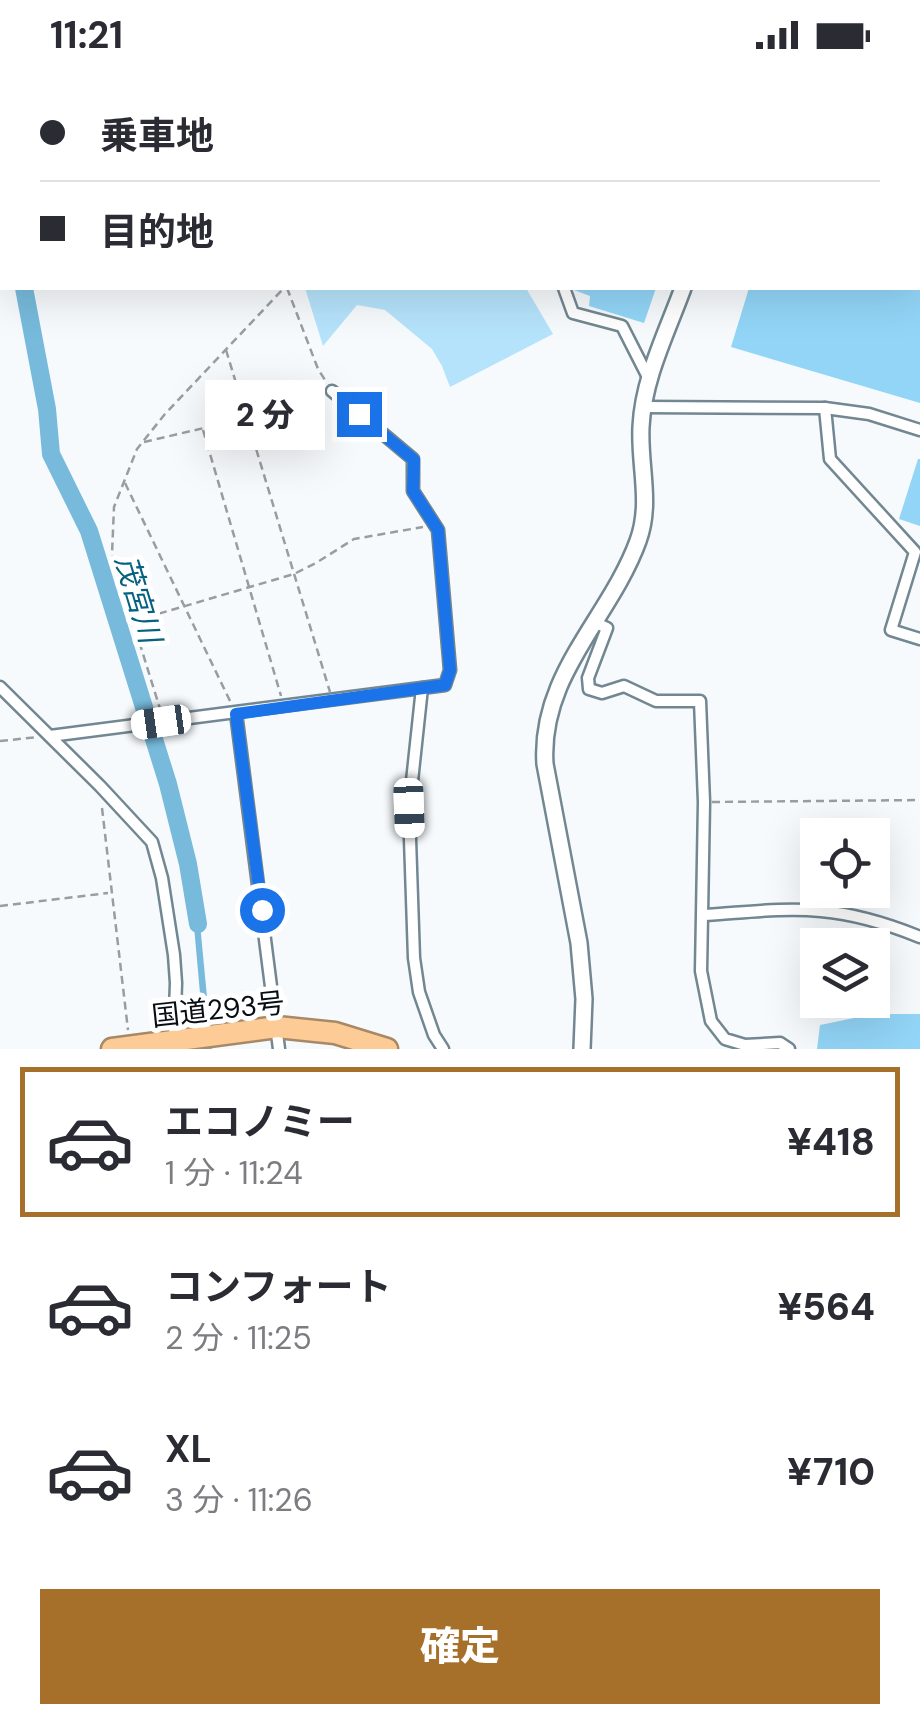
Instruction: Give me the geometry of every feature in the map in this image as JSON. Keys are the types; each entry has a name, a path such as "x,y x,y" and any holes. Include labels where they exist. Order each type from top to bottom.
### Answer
{"highway":[{"name":"国道293号","path":"121,1048 218,1034 278,1038 335,1034 386,1049"}],"street":[{"path":"565,290 574,313 622,326 650,381"},
{"path":"582,1049 584,999 579,942 544,741 563,675 632,556 643,521 643,406 681,290"},
{"path":"50,736 445,685 450,670 438,530 413,491 414,460 332,391"},
{"path":"643,406 824,408 869,414 920,430"},
{"path":"824,408 830,459 915,552 891,630 920,640"},
{"path":"594,622 607,628 588,678 588,689 602,693 624,686 656,701 700,701 704,802 701,970 711,1021 726,1039 744,1046 780,1042 789,1049"},
{"path":"0,687 152,842 174,955 179,1040"},
{"path":"422,688 409,808 414,958 419,992 443,1049"},
{"path":"236,714 278,1038"},
{"path":"702,915 817,910 892,925 920,937"}],"path":[{"path":"162,722 112,554 114,507 142,442 284,290"},
{"path":"142,442 247,418 332,391 318,370 287,290"},
{"path":"225,349 332,700"},
{"path":"202,428 284,707"},
{"path":"124,481 236,714"},
{"path":"134,621 294,574 354,538 434,525"},
{"path":"0,742 50,736"},
{"path":"704,802 920,800"},
{"path":"102,808 121,1048"},
{"path":"0,906 110,893"}],"shaded area":[{"path":"306,290 527,290 553,334 450,387 432,349 385,310 357,305 323,346"},
{"path":"198,903 212,1049 205,1049 192,904"}],"building":[{"path":"574,290 655,290 644,323 589,306 590,296"},
{"path":"748,290 920,290 920,403 731,347"},
{"path":"920,459 920,526 899,519"},
{"path":"890,1014 920,1014 920,1049 817,1049 820,1025 854,1018 890,1018"}],"waterway":[{"name":"茂宮川","path":"24,290 47,409 51,454 89,531 168,784 198,924"}],"route":[{"path":"262,910 236,714 445,685 450,670 438,530 413,491 414,460 359,414"}]}
